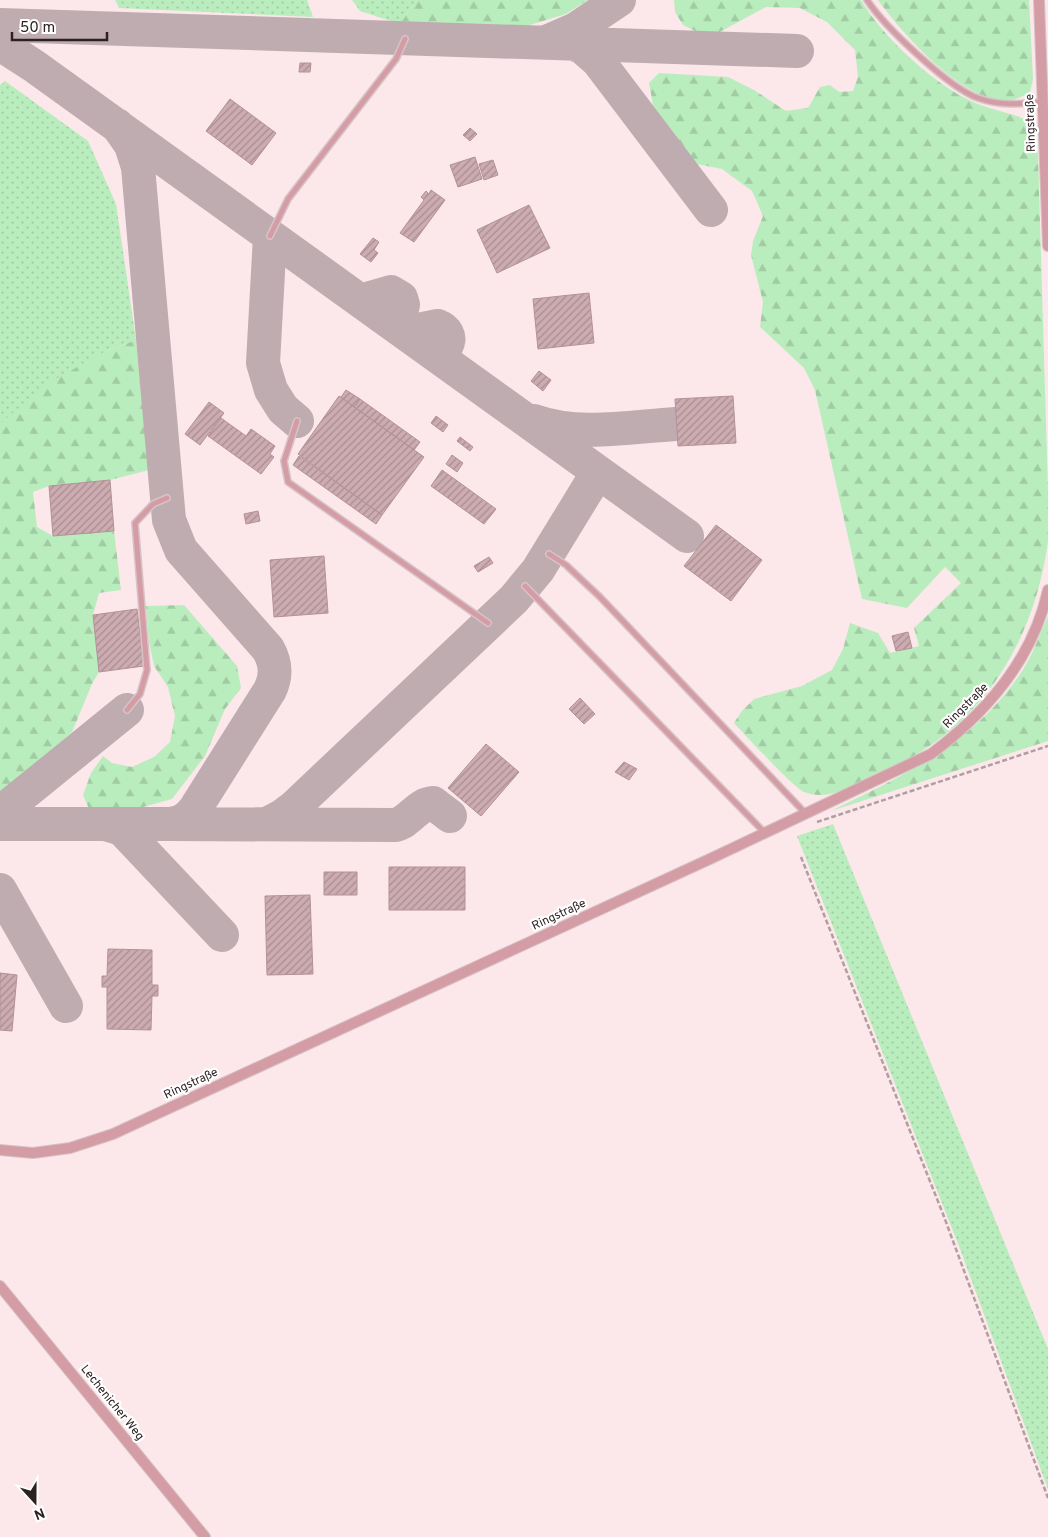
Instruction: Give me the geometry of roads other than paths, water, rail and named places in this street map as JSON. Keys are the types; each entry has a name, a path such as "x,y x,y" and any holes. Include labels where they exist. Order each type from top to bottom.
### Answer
{"street":[{"name":"Ringstraße","path":"1038,0 1048,246"},
{"name":"Ringstraße","path":"0,1150 42,1152 70,1148 113,1134 766,833 931,754 962,731 988,705 1010,677 1032,639 1048,590"},
{"name":"Lechenicher Weg","path":"0,1286 205,1537"}],"lane":[{"path":"867,0 876,15 947,80 976,98 1006,105 1042,102"},
{"path":"270,236 288,199 396,59 405,39"},
{"path":"296,421 284,462 288,482 488,623"},
{"path":"127,710 140,694 147,670 135,523 153,504 167,498"},
{"path":"549,554 566,565 600,597 806,814"},
{"path":"525,586 766,833"}]}
